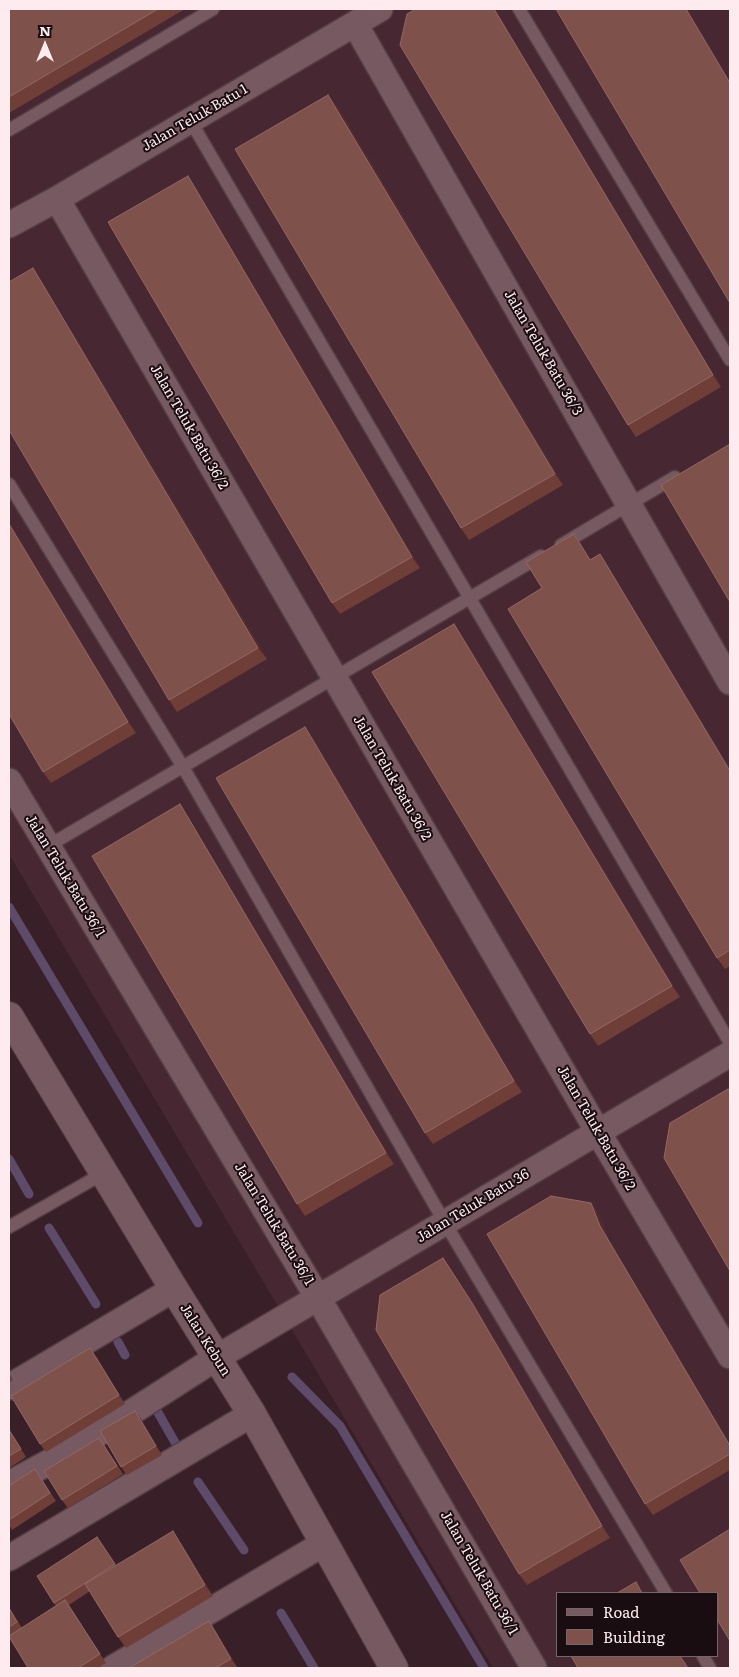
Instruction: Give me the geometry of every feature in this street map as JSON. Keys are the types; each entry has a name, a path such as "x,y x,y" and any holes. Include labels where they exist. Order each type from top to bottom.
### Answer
{"main road":[{"name":"Jalan Kebun","path":"12,1030 104,1173 252,1414 394,1668"}],"street":[{"name":"Jalan Teluk Batu 1","path":"9,225 57,199 380,9"},
{"name":"Jalan Teluk Batu 36/3","path":"355,24 730,682"},
{"name":"Jalan Teluk Batu 36/2","path":"57,199 730,1356"},
{"name":"Jalan Teluk Batu 36/1","path":"9,781 318,1298 534,1668"},
{"name":"Jalan Teluk Batu 36","path":"9,1484 79,1446 216,1358 730,1054"},
{"path":"9,1387 174,1289"},
{"path":"9,1558 252,1414"},
{"path":"113,1668 323,1544"}],"lane":[{"path":"9,130 213,9"},
{"path":"519,9 730,360"},
{"path":"190,120 730,1043"},
{"path":"48,846 688,470"},
{"path":"9,484 183,767 445,1223 665,1592"},
{"path":"9,1227 104,1173"},
{"path":"704,1657 710,1668"}],"shaded area":[{"path":"9,9 730,9 730,1668 493,1668 9,854"}],"building":[{"path":"9,9 158,9 9,97"},
{"path":"416,9 494,9 713,375 628,425 400,45 407,14"},
{"path":"556,9 686,9 730,83 730,303"},
{"path":"328,95 555,474 461,528 235,149"},
{"path":"188,176 412,557 332,603 108,222"},
{"path":"33,268 258,648 169,700 9,430 9,282"},
{"path":"730,444 730,602 661,485"},
{"path":"9,524 128,722 43,772 9,714"},
{"path":"574,534 590,560 600,554 730,771 730,950 717,958 508,609 542,588 526,562"},
{"path":"454,624 672,986 590,1034 372,672"},
{"path":"305,727 514,1081 425,1133 216,778"},
{"path":"180,804 386,1153 297,1204 92,856"},
{"path":"728,1089 730,1092 730,1271 664,1158 670,1123"},
{"path":"551,1196 591,1203 600,1226 730,1446 730,1454 645,1504 487,1234"},
{"path":"443,1258 472,1303 602,1526 519,1574 376,1330 380,1295"},
{"path":"90,1348 119,1395 40,1444 11,1396"},
{"path":"135,1411 156,1446 121,1467 100,1431"},
{"path":"9,1430 21,1449 9,1456"},
{"path":"99,1438 117,1466 62,1500 44,1471"},
{"path":"35,1469 50,1493 9,1520 9,1486"},
{"path":"730,1529 730,1641 719,1623 719,1592 699,1592 680,1560"},
{"path":"173,1531 205,1585 118,1637 85,1584"},
{"path":"97,1537 115,1564 54,1603 37,1576"},
{"path":"636,1582 641,1592 619,1592"},
{"path":"65,1600 100,1654 78,1668 28,1668 9,1636"},
{"path":"9,1608 17,1622 9,1627"},
{"path":"209,1621 231,1659 215,1668 129,1668"},
{"path":"572,1657 681,1657 688,1668 578,1668"}],"waterway":[{"path":"9,907 198,1223"},
{"path":"9,1159 29,1194"},
{"path":"49,1228 96,1304"},
{"path":"118,1342 125,1355"},
{"path":"292,1377 340,1426 484,1668"},
{"path":"156,1409 177,1446"},
{"path":"198,1482 244,1550"},
{"path":"281,1613 314,1668"}]}
